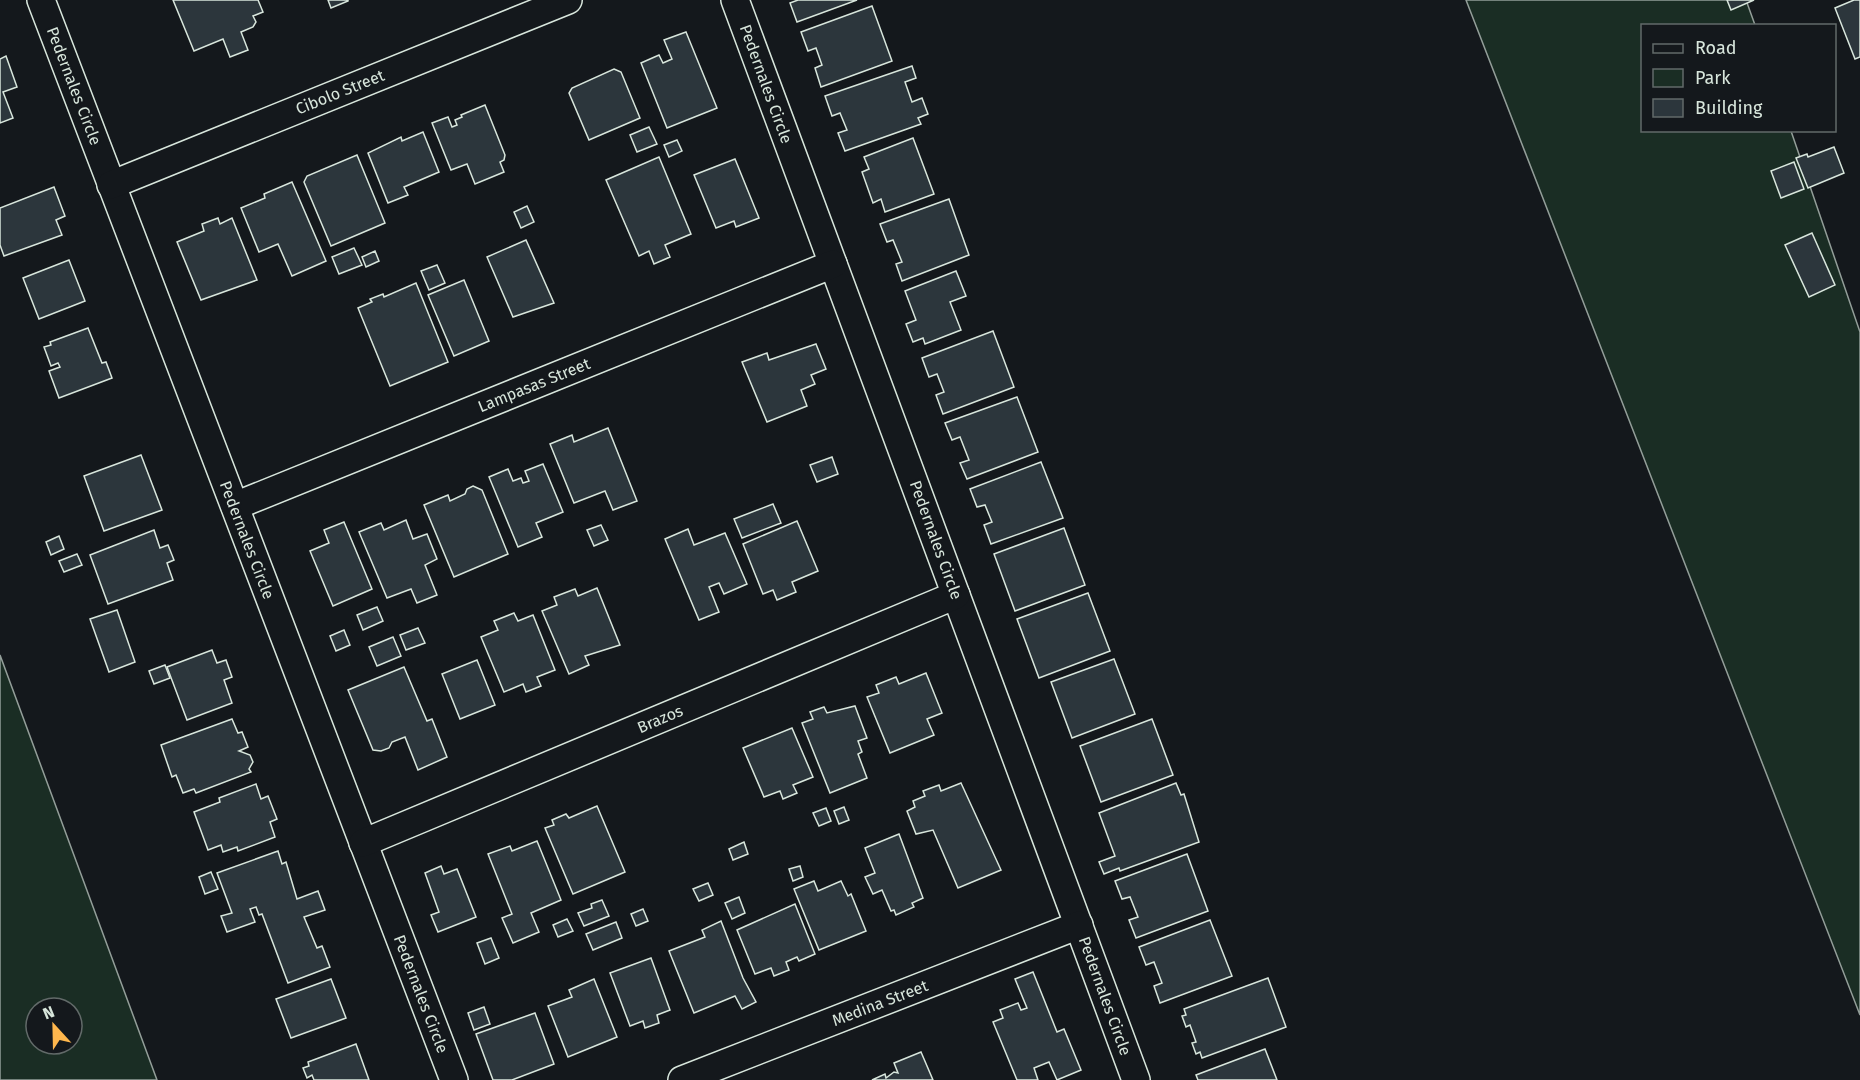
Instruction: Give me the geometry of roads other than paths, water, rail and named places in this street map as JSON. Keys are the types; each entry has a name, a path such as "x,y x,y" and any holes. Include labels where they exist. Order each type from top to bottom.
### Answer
{"street":[{"name":"Pedernales Circle","path":"41,0 454,1080"},
{"name":"Cibolo Street","path":"111,185 568,0"},
{"name":"Pedernales Circle","path":"735,0 1136,1080"},
{"name":"Lampasas Street","path":"235,506 833,264"},
{"name":"Brazos","path":"363,843 956,595"},
{"name":"Medina Street","path":"682,1080 1078,925"}]}
